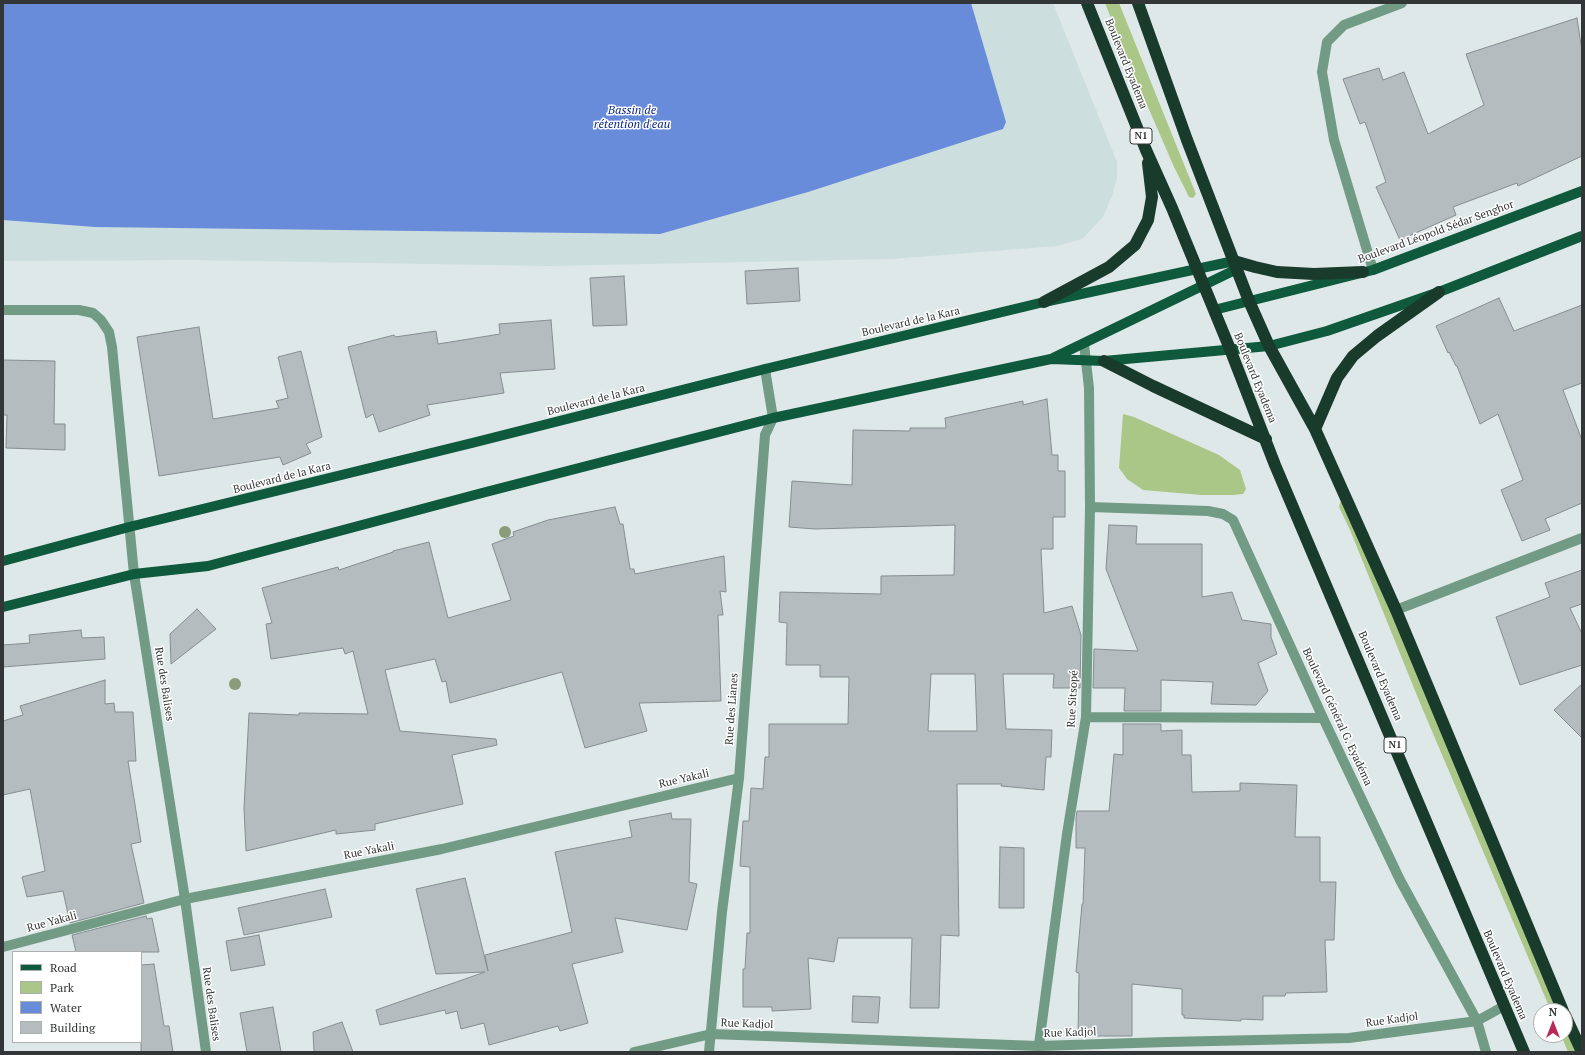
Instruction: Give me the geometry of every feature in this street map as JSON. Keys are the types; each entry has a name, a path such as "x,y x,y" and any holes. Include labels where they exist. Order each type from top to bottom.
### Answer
{"highway":[{"name":"Boulevard Eyadema","path":"1087,3 1146,150 1172,208 1230,349 1275,465 1364,671 1524,1052"},
{"path":"1138,3 1187,140 1249,300 1269,346 1315,429 1396,610 1560,1003"},
{"path":"1044,302 1109,267 1135,245 1148,220 1152,197 1146,150"},
{"path":"1236,265 1255,267 1277,272 1314,274 1368,271"},
{"path":"1315,429 1337,378 1353,356 1377,336 1439,292"},
{"path":"1104,361 1166,393 1266,439"},
{"path":"1573,1032 1582,1052"}],"main road":[{"name":"Boulevard Léopold Sédar Senghor","path":"1249,300 1368,271 1582,191"},
{"path":"1051,359 1104,361 1269,346 1327,331 1439,292 1582,236"},
{"path":"1196,268 1236,265"},
{"path":"3,607 134,574 208,566 773,418 1051,359 1204,286 1236,265"},
{"name":"Boulevard de la Kara","path":"3,561 129,526 472,443 765,369 1044,302 1196,268"},
{"path":"1214,310 1249,300"}],"street":[{"path":"1368,271 1334,140 1322,72 1327,42 1344,25 1402,3"},
{"name":"Rue des Balises","path":"3,310 79,310 93,313 101,320 109,332 112,347 126,503 136,589 141,611 185,899 206,1052"},
{"name":"Rue Sitsopé","path":"1038,1049 1067,834 1086,717 1090,507 1089,388 1084,344"},
{"path":"765,369 773,418"},
{"name":"Rue des Lianes","path":"709,1052 722,912 739,778 765,436 773,418"},
{"name":"Boulevard Général G. Eyadéma","path":"1090,507 1208,511 1223,514 1232,520 1323,718 1400,880 1477,1021 1486,1052"},
{"path":"1396,610 1582,538"},
{"path":"1086,717 1323,718"},
{"name":"Rue Yakali","path":"3,947 185,899 442,849 739,778"},
{"name":"Rue Kadjol","path":"634,1052 711,1034 1038,1049 1167,1042 1349,1038 1477,1021 1504,1006"}],"shaded area":[{"name":"Bassin de rétention d'eau","path":"3,3 1053,3 1117,162 1117,178 1112,196 1103,217 1082,239 1057,246 892,259 548,266 192,260 3,261"}],"green space":[{"path":"1105,3 1119,3 1196,194 1193,198 1189,197 1174,167 1125,54"},
{"path":"1123,414 1134,417 1219,455 1240,470 1246,489 1243,494 1201,495 1143,490 1127,479 1119,468"},
{"path":"1340,502 1348,503 1563,1003 1548,1003 1420,703 1350,530 1339,507"},
{"path":"1573,1027 1582,1048 1582,1052 1568,1052 1564,1043 1573,1043"}],"water":[{"name":"Bassin de rétention d'eau","path":"3,3 971,3 1006,122 1003,129 808,192 660,234 95,227 3,220"}],"building":[{"path":"1577,18 1582,51 1582,156 1518,186 1517,183 1453,207 1456,215 1400,240 1376,187 1386,182 1365,122 1360,124 1343,79 1379,68 1383,80 1404,72 1428,134 1484,105 1466,54"},
{"path":"798,268 800,301 747,304 745,271"},
{"path":"624,276 627,325 593,326 590,278"},
{"path":"1499,298 1514,331 1582,305 1582,383 1563,390 1582,440 1582,503 1545,519 1550,530 1522,541 1501,490 1523,480 1498,414 1480,424 1457,366 1449,352 1448,353 1436,326"},
{"path":"551,320 555,369 500,373 504,393 427,405 430,415 379,432 373,414 366,418 348,347 394,335 395,337 436,331 438,344 500,334 499,324"},
{"path":"199,327 213,419 279,408 276,401 288,398 278,357 301,351 322,437 306,444 311,453 283,465 280,457 159,476 137,337"},
{"path":"3,360 55,361 54,424 65,424 65,450 6,448 7,415 3,415"},
{"path":"1047,399 1052,455 1058,455 1058,471 1065,471 1065,517 1053,517 1053,549 1041,549 1044,613 1072,606 1081,635 1080,688 1053,688 1054,674 1003,674 1006,729 1052,730 1051,757 1046,757 1044,790 1001,786 1002,784 957,784 959,936 941,935 939,1008 910,1008 912,938 838,938 834,962 808,958 811,1009 772,1011 772,1007 743,1007 743,969 745,969 747,933 750,933 750,867 740,866 743,821 749,821 751,788 763,789 765,757 769,757 769,724 848,724 849,677 820,677 820,665 786,665 787,623 779,622 780,592 881,594 881,576 954,575 955,525 815,529 789,527 792,481 852,485 853,430 910,431 910,428 946,428 945,418 1023,401 1023,405","holes":["931,674 975,674 977,731 928,731"]},
{"path":"615,507 620,524 623,524 630,569 634,569 635,574 724,556 726,592 720,591 723,615 718,615 721,701 639,703 647,731 585,748 562,672 450,703 446,681 442,682 435,659 385,670 400,731 496,739 497,745 452,755 463,804 375,824 375,830 336,834 336,830 246,851 244,808 249,713 299,715 299,713 368,714 353,651 345,654 343,648 271,659 266,624 272,623 262,588 338,567 339,570 393,551 429,542 448,618 511,600 492,544 514,536 513,532 548,520"},
{"path":"1109,525 1137,526 1136,544 1202,544 1202,597 1232,592 1242,620 1271,624 1271,637 1277,654 1258,663 1268,691 1256,705 1211,704 1213,682 1161,680 1161,711 1124,711 1125,688 1093,688 1094,649 1138,651 1106,569"},
{"path":"1582,570 1582,604 1570,608 1582,634 1582,665 1520,685 1496,617 1550,597 1545,583"},
{"path":"197,609 216,629 171,664 170,634"},
{"path":"81,630 82,638 104,637 105,659 3,667 3,645 30,643 29,635"},
{"path":"105,680 105,704 114,703 115,712 133,712 136,761 128,761 141,842 131,844 144,903 70,923 63,891 27,897 22,877 45,871 30,789 3,795 3,721 23,715 20,706"},
{"path":"1582,684 1582,738 1554,710"},
{"path":"1123,724 1161,724 1161,731 1182,730 1182,755 1191,755 1192,792 1240,791 1240,783 1297,785 1295,837 1320,837 1320,882 1336,882 1334,940 1325,940 1327,992 1286,993 1285,996 1263,996 1263,1020 1241,1019 1241,1021 1184,1018 1184,1015 1182,1015 1182,989 1132,984 1132,1036 1078,1036 1079,973 1076,972 1083,904 1085,848 1076,848 1077,811 1109,811 1114,754 1123,755"},
{"path":"671,813 672,819 691,819 689,882 697,884 687,930 615,918 623,952 572,964 588,1023 560,1031 558,1026 489,1045 484,1023 461,1029 457,1011 446,1014 445,1010 380,1025 376,1010 485,972 436,974 416,889 465,878 488,971 485,955 572,932 555,852 632,837 629,821"},
{"path":"1000,847 1024,848 1024,908 999,908"},
{"path":"325,889 332,917 244,935 238,908"},
{"path":"146,916 147,919 152,918 159,952 76,951 72,935"},
{"path":"259,935 265,965 231,971 226,941"},
{"path":"154,964 164,1026 169,1026 173,1052 141,1052 142,965"},
{"path":"853,996 880,997 878,1023 852,1022"},
{"path":"273,1007 281,1052 247,1052 240,1013"},
{"path":"342,1022 353,1052 314,1052 313,1032"}]}
